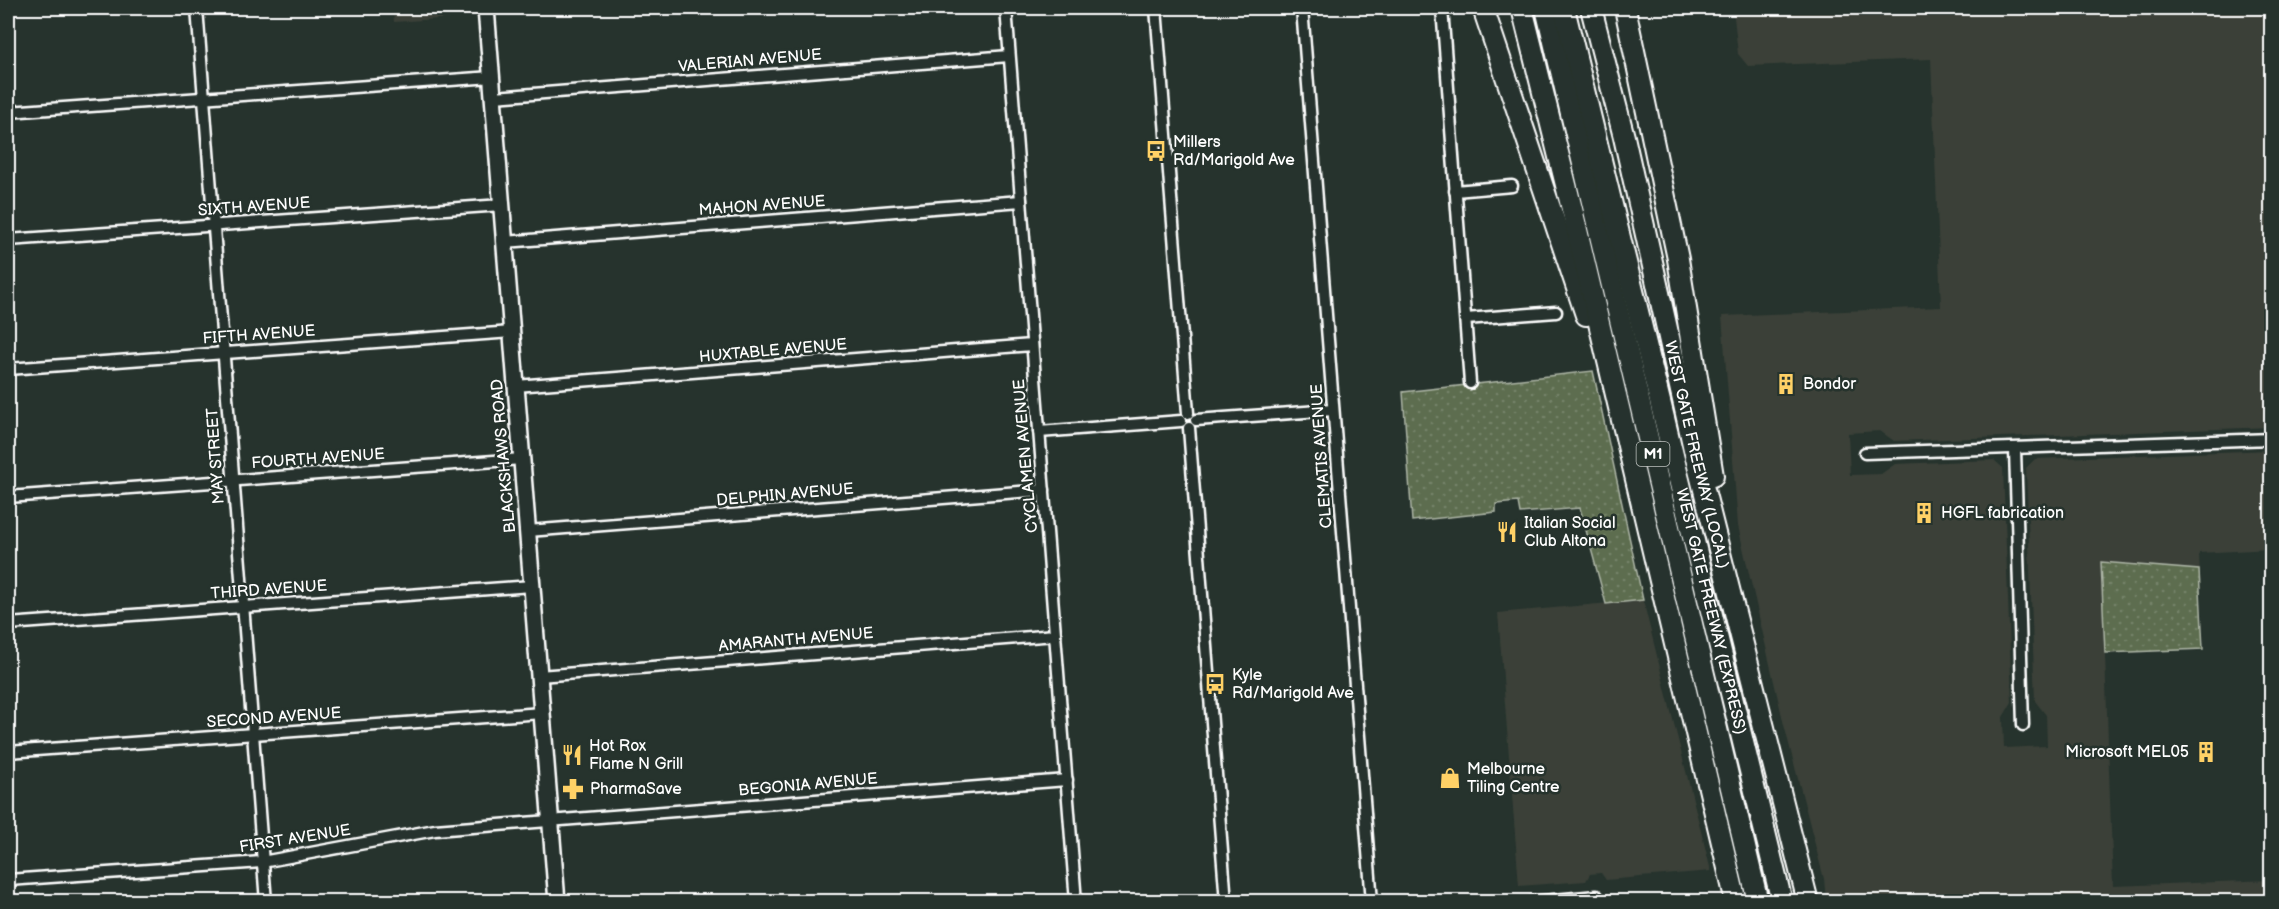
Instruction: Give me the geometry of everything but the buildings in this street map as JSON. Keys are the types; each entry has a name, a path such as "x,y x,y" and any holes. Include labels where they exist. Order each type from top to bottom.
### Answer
{"highway":[{"path":"1481,8 1622,419"},
{"name":"M1","path":"1522,8 1736,902"},
{"name":"WEST GATE FREEWAY (EXPRESS)","path":"1546,8 1758,902"},
{"name":"WEST GATE FREEWAY (EXPRESS)","path":"1564,8 1782,902"},
{"name":"WEST GATE FREEWAY (LOCAL)","path":"1591,8 1624,137 1696,458 1808,902"},
{"path":"1624,8 1678,259 1710,460 1743,640"}],"main road":[{"name":"BLACKSHAWS ROAD","path":"486,8 557,902"}],"street":[{"name":"MAY STREET","path":"197,8 266,902"},
{"name":"CYCLAMEN AVENUE","path":"1006,8 1076,902"},
{"path":"1156,8 1226,902"},
{"name":"CLEMATIS AVENUE","path":"1302,8 1372,902"},
{"path":"1442,8 1470,382"},
{"name":"VALERIAN AVENUE","path":"494,97 1009,56"},
{"path":"8,112 492,77"},
{"path":"1455,191 1512,186"},
{"name":"MAHON AVENUE","path":"505,242 1021,201"},
{"name":"SIXTH AVENUE","path":"8,240 502,205"},
{"path":"1466,319 1556,312"},
{"name":"FIFTH AVENUE","path":"8,369 512,332"},
{"name":"HUXTABLE AVENUE","path":"516,386 1032,345"},
{"path":"1039,432 1333,410"},
{"path":"1866,453 2271,439"},
{"path":"2015,449 2023,725"},
{"name":"FOURTH AVENUE","path":"8,496 522,459"},
{"name":"DELPHIN AVENUE","path":"528,531 1044,490"},
{"name":"THIRD AVENUE","path":"8,624 532,586"},
{"name":"AMARANTH AVENUE","path":"539,676 1055,635"},
{"name":"SECOND AVENUE","path":"8,752 542,713"},
{"name":"BEGONIA AVENUE","path":"551,820 1067,780"},
{"name":"FIRST AVENUE","path":"8,880 262,862 435,830 551,820"},
{"path":"1532,902 1597,896"}],"shaded area":[{"path":"393,8 466,8 467,17 394,22"},
{"path":"1733,8 2271,8 2271,427 1894,441 1880,431 1848,433 1850,475 1881,474 1895,464 1994,460 2003,468 2012,702 2003,717 2004,748 2047,746 2046,715 2035,701 2026,468 2035,459 2271,450 2271,549 2199,553 2203,649 2105,654 2113,886 2271,880 2271,901 1826,901 1824,879 1784,725 1738,526 1722,316 1941,307 1931,59 1748,66 1738,54"},
{"path":"1643,600 1711,871 1606,880 1601,873 1590,874 1586,881 1519,886 1498,613"}],"green space":[{"path":"1593,371 1643,600 1606,604 1580,508 1520,513 1518,502 1496,504 1496,512 1412,521 1403,392"},
{"path":"2101,562 2199,570 2203,649 2105,653"}],"place":[{"name":"Millers Rd/Marigold Ave","path":"1156,151"},
{"name":"Bondor","path":"1786,384"},
{"name":"HGFL fabrication","path":"1924,513"},
{"name":"Italian Social Club Altona","path":"1507,532"},
{"name":"Kyle Rd/Marigold Ave","path":"1215,684"},
{"name":"Microsoft MEL05","path":"2206,752"},
{"name":"Hot Rox Flame N Grill","path":"572,755"},
{"name":"Melbourne Tiling Centre","path":"1450,778"},
{"name":"PharmaSave","path":"573,789"}]}
